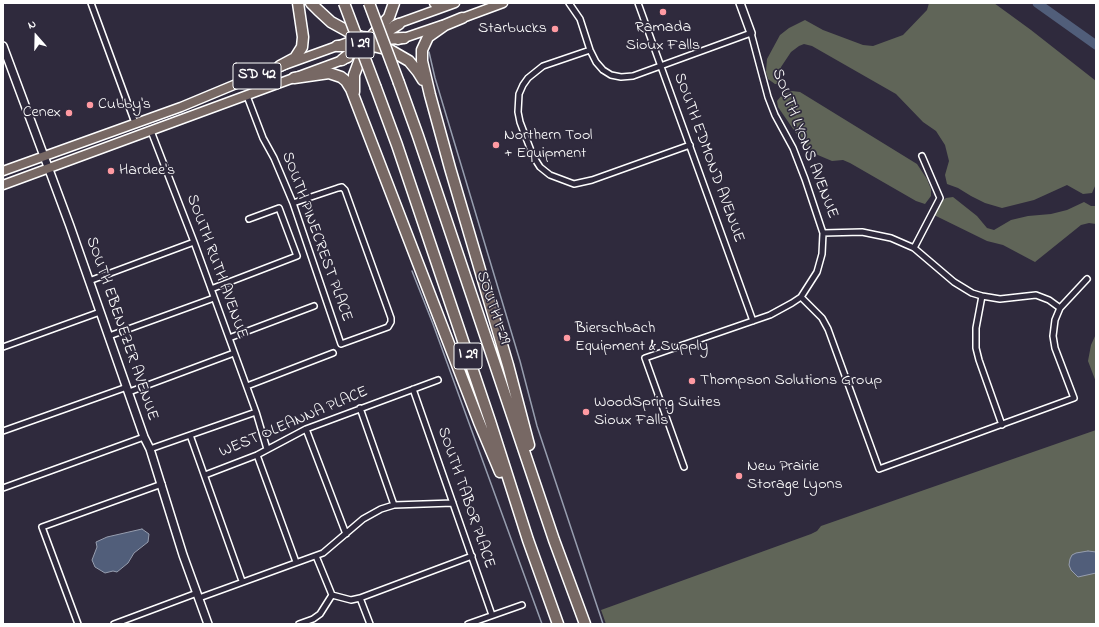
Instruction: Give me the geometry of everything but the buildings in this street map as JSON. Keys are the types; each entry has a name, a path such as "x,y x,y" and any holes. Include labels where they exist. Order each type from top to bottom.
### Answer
{"highway":[{"path":"280,66 295,58 302,47 303,37 298,3"},
{"path":"312,3 335,24 351,33 397,53 409,61 418,72 430,95"},
{"name":"I 29","path":"344,3 397,145 490,421 528,540 558,624"},
{"name":"SOUTH I-29","path":"369,3 423,150 554,540 585,624"},
{"path":"356,102 354,74 360,59 389,16 394,3"},
{"path":"435,3 445,3"},
{"path":"462,18 439,29 428,37 424,43 421,55 430,95 508,365 554,540"},
{"path":"342,60 399,24"},
{"path":"337,46 404,38"},
{"path":"294,78 322,74 335,74 341,77 348,84 479,422 528,540"}],"main road":[{"path":"399,24 455,3"},
{"path":"404,38 503,3"},
{"name":"SD 42","path":"3,171 187,105 280,66 337,46"},
{"name":"SD 42","path":"3,185 248,96 342,60"}],"street":[{"path":"91,3 135,123"},
{"path":"569,3 580,19 590,50 596,62 603,70 611,75 622,77 633,76 751,33"},
{"name":"SOUTH EDMOND AVENUE","path":"638,3 753,321"},
{"name":"SOUTH LYONS AVENUE","path":"684,467 645,358 753,321 782,309 800,297 817,272 822,254 823,234 818,215 794,152 775,115 768,97 751,33 740,3"},
{"name":"SOUTH EBENEZER AVENUE","path":"3,46 109,336 144,437 150,449 183,555 208,624"},
{"path":"590,50 543,66 528,78 521,90 518,102 520,122 533,156 540,167 550,175 574,184 592,180 690,145"},
{"name":"SOUTH PINECREST PLACE","path":"248,96 263,138 274,158 293,203 341,344 390,325 392,321 345,190 342,187 293,203"},
{"name":"SOUTH RUTH AVENUE","path":"150,131 194,242 247,386 267,449"},
{"path":"914,248 940,198 922,156"},
{"path":"211,289 297,256 279,208 249,219"},
{"path":"823,234 852,231 871,232 891,238 914,248 962,288 982,296 1000,299 1036,295 1049,300 1060,308"},
{"path":"89,281 194,242"},
{"path":"800,297 822,318 828,329 878,469 1074,398 1053,342 1055,320 1060,308 1086,279"},
{"path":"982,296 976,328 976,348 1002,425"},
{"path":"109,336 214,298"},
{"path":"229,338 314,306"},
{"path":"3,347 100,312"},
{"path":"3,431 234,353"},
{"path":"247,386 333,353"},
{"name":"WEST OLEANNA PLACE","path":"205,475 257,455 306,429 438,380"},
{"name":"SOUTH TABOR PLACE","path":"413,389 492,615"},
{"path":"360,408 394,505"},
{"path":"150,449 256,412"},
{"path":"306,429 346,534"},
{"path":"190,435 242,581"},
{"path":"3,488 144,437"},
{"path":"257,455 296,562"},
{"path":"78,624 42,527 162,484"},
{"path":"114,624 316,556 326,550 374,512 394,505 453,503"},
{"path":"316,556 332,595 347,600 360,598 472,556"},
{"path":"299,624 313,619 320,614 332,595"},
{"path":"360,598 370,624"},
{"path":"468,624 522,605"}],"green space":[{"path":"929,3 994,3 1096,81 1096,184 1092,193 1083,194 1067,185 1034,200 1002,208 985,203 958,188 947,184 945,175 949,161 945,145 936,131 923,122 896,94 812,46 804,44 791,52 781,67 780,72 782,80 780,84 775,84 768,79 766,72 767,59 780,35 789,28 805,20 823,30 863,45 873,46 903,35 927,10"},
{"path":"792,91 800,92 917,164 927,179 931,189 931,196 925,204 916,201 850,163 843,160 832,161 813,153 800,139 778,107 777,101 782,95"},
{"path":"953,197 977,216 987,228 994,230 1011,220 1028,216 1051,214 1067,210 1084,202 1091,206 1096,206 1096,224 1089,223 1081,225 1035,262 1003,245 987,241 934,215 942,201 946,198"},
{"path":"1096,334 1096,382 1088,361 1091,345"},
{"path":"1096,430 1096,624 606,624 601,610 811,534 817,531 821,526"}],"water":[{"path":"142,529 149,534 148,542 134,553 128,563 117,572 113,571 105,573 95,567 92,560 97,547 96,542 107,537"},
{"path":"1088,551 1096,552 1096,573 1078,577 1071,570 1069,565 1070,559 1072,555 1076,553"}],"waterway":[{"path":"1037,3 1096,45"},
{"path":"429,52 435,78 520,361 537,426 603,624"},
{"path":"412,271 433,324 542,624"}],"place":[{"name":"Ramada Sioux Falls","path":"663,12"},
{"name":"Starbucks","path":"555,29"},
{"name":"Cubby's","path":"90,105"},
{"name":"Cenex","path":"69,113"},
{"name":"Northern Tool + Equipment","path":"496,145"},
{"name":"Hardee's","path":"111,171"},
{"name":"Bierschbach Equipment & Supply","path":"567,338"},
{"name":"Thompson Solutions Group","path":"692,381"},
{"name":"WoodSpring Suites Sioux Falls","path":"586,412"},
{"name":"New Prairie Storage Lyons","path":"739,476"}]}
